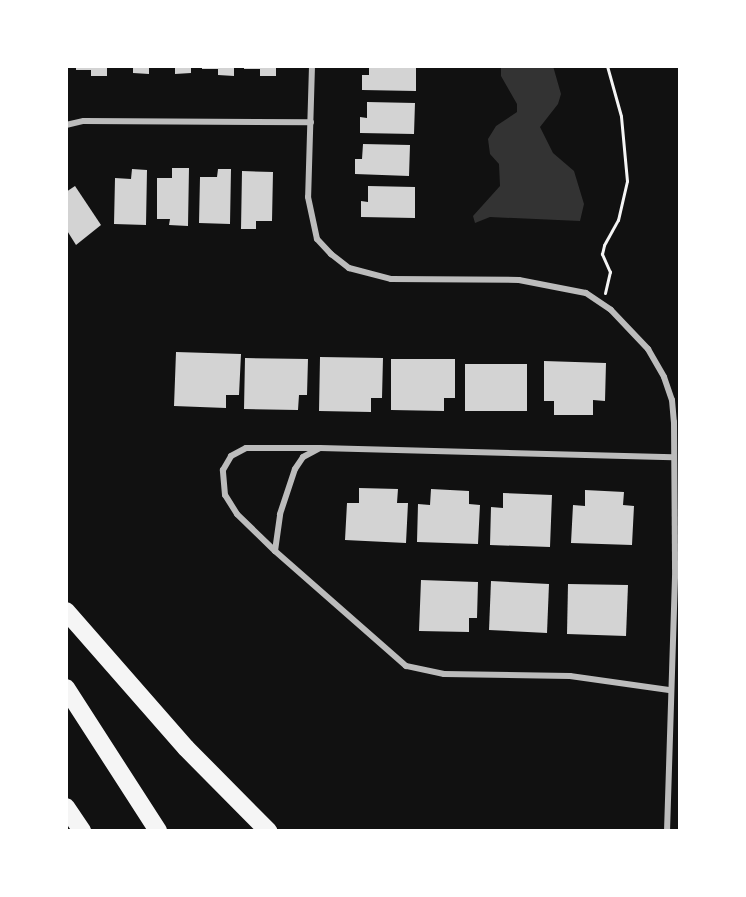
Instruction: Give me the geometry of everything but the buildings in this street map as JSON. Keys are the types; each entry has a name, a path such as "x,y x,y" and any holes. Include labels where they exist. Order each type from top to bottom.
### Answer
{"highway":[{"path":"66,610 186,748 268,831"},
{"path":"66,688 158,831"},
{"path":"66,807 82,831"}],"street":[{"path":"312,66 310,220 317,239 349,268 391,279 519,280 555,284 586,293 600,302 648,350 664,377 672,400 675,577 669,690 667,831"},
{"path":"66,125 84,121 311,122"},
{"path":"669,690 570,676 444,674 406,666 275,551 231,505 222,484 223,470 231,456 246,448 673,458"},
{"path":"275,551 280,514 295,469 303,458 320,448"}],"path":[{"path":"600,302 610,272 602,254 604,245 618,220 627,180 621,116 607,66"}],"shaded area":[{"path":"501,66 553,66 561,94 558,104 540,127 553,153 574,171 584,204 580,221 490,217 475,223 473,216 500,186 499,164 490,154 488,139 496,126 517,112 517,104 501,76"}]}
